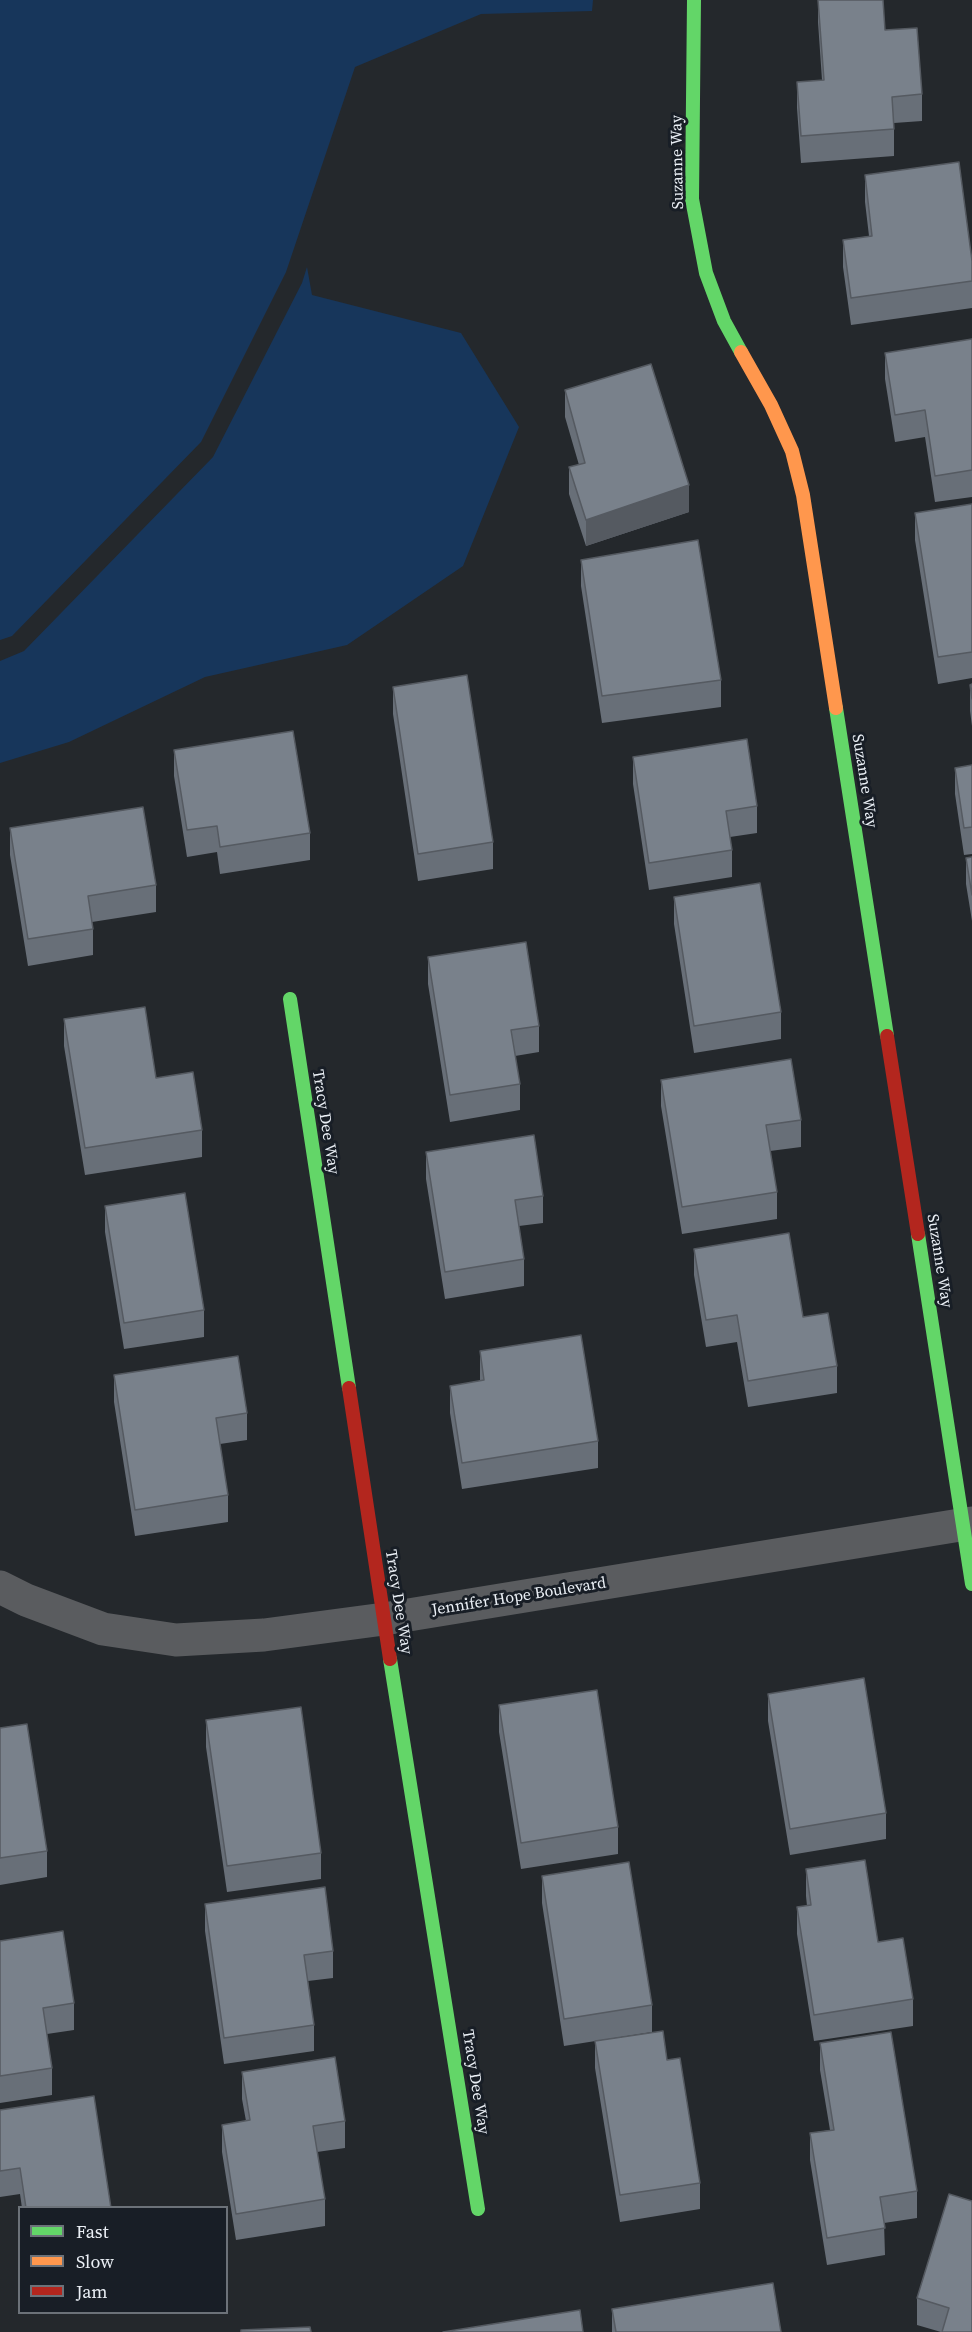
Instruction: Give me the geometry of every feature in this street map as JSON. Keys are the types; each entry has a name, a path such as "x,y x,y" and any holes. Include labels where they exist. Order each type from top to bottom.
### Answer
{"street":[{"name":"Suzanne Way","path":"694,0 692,199 706,273 724,321 771,405 792,451 803,495 967,1523 972,1584"},
{"name":"Tracy Dee Way","path":"290,999 384,1619 478,2209"},
{"name":"Jennifer Hope Boulevard","path":"0,1587 26,1600 104,1629 176,1640 264,1635 384,1619 967,1523"}],"shaded area":[{"path":"0,0 593,0 592,11 481,14 355,67 286,272 201,442 12,636 0,640"},
{"path":"307,267 312,295 461,333 519,427 463,566 347,645 205,677 69,742 0,763 0,661 24,651 213,457 302,283"}],"building":[{"path":"818,0 883,0 885,30 917,28 922,94 892,97 894,129 801,136 797,82 824,80"},
{"path":"959,162 972,261 972,281 851,298 843,240 872,236 865,175"},
{"path":"972,339 972,470 935,476 925,410 895,415 885,353"},
{"path":"651,364 689,485 586,520 569,467 585,463 565,390"},
{"path":"972,504 972,652 938,657 915,513"},
{"path":"698,540 721,680 602,696 581,560"},
{"path":"467,675 493,842 418,854 393,687"},
{"path":"293,731 310,833 220,847 217,826 187,830 174,750"},
{"path":"747,739 757,806 726,811 732,850 649,863 633,757"},
{"path":"972,765 972,827 964,828 955,768"},
{"path":"143,807 156,885 88,896 93,929 28,939 10,828"},
{"path":"972,857 972,895 966,858"},
{"path":"760,883 781,1012 694,1026 674,897"},
{"path":"526,942 539,1026 511,1030 520,1084 450,1095 428,957"},
{"path":"145,1007 156,1078 193,1072 202,1130 85,1148 64,1019"},
{"path":"791,1059 801,1120 766,1125 777,1192 682,1207 661,1080"},
{"path":"534,1135 543,1196 515,1200 524,1259 445,1272 426,1152"},
{"path":"185,1193 204,1310 124,1323 105,1206"},
{"path":"789,1233 803,1317 828,1313 837,1366 748,1381 737,1315 706,1320 694,1249"},
{"path":"581,1335 598,1441 462,1463 450,1386 484,1380 480,1351"},
{"path":"238,1356 247,1413 216,1418 228,1495 135,1510 114,1375"},
{"path":"864,1678 886,1813 790,1829 768,1694"},
{"path":"597,1690 618,1827 521,1843 499,1705"},
{"path":"301,1707 321,1853 227,1866 206,1720"},
{"path":"27,1724 47,1851 0,1858 0,1728"},
{"path":"865,1860 878,1942 903,1938 913,1999 814,2015 797,1907 811,1905 806,1869"},
{"path":"629,1862 652,2005 564,2019 542,1876"},
{"path":"325,1887 333,1951 304,1955 314,2025 224,2038 205,1904"},
{"path":"63,1931 74,2003 43,2008 52,2068 0,2076 0,1941"},
{"path":"663,2031 667,2060 680,2058 700,2183 620,2195 595,2041"},
{"path":"891,2032 917,2191 880,2197 885,2228 827,2238 810,2133 834,2130 820,2043"},
{"path":"335,2057 345,2121 313,2126 325,2199 236,2214 222,2125 250,2120 242,2072"},
{"path":"94,2096 111,2206 26,2206 20,2168 0,2171 0,2110"},
{"path":"949,2194 972,2201 972,2332 942,2332 949,2308 917,2298"},
{"path":"773,2283 781,2332 616,2332 612,2309"},
{"path":"580,2310 583,2332 443,2332"},
{"path":"310,2327 311,2332 241,2332 241,2330"}],"traffic: fast":[{"path":"694,0 692,199 706,273 724,321 741,352"},
{"path":"836,708 887,1036"},
{"path":"290,999 349,1388"},
{"path":"918,1234 972,1584"},
{"path":"390,1659 478,2209"}],"traffic: slow":[{"path":"741,352 771,405 792,451 803,495 836,708"}],"traffic: jam":[{"path":"887,1036 918,1234"},
{"path":"349,1388 390,1659"}]}
